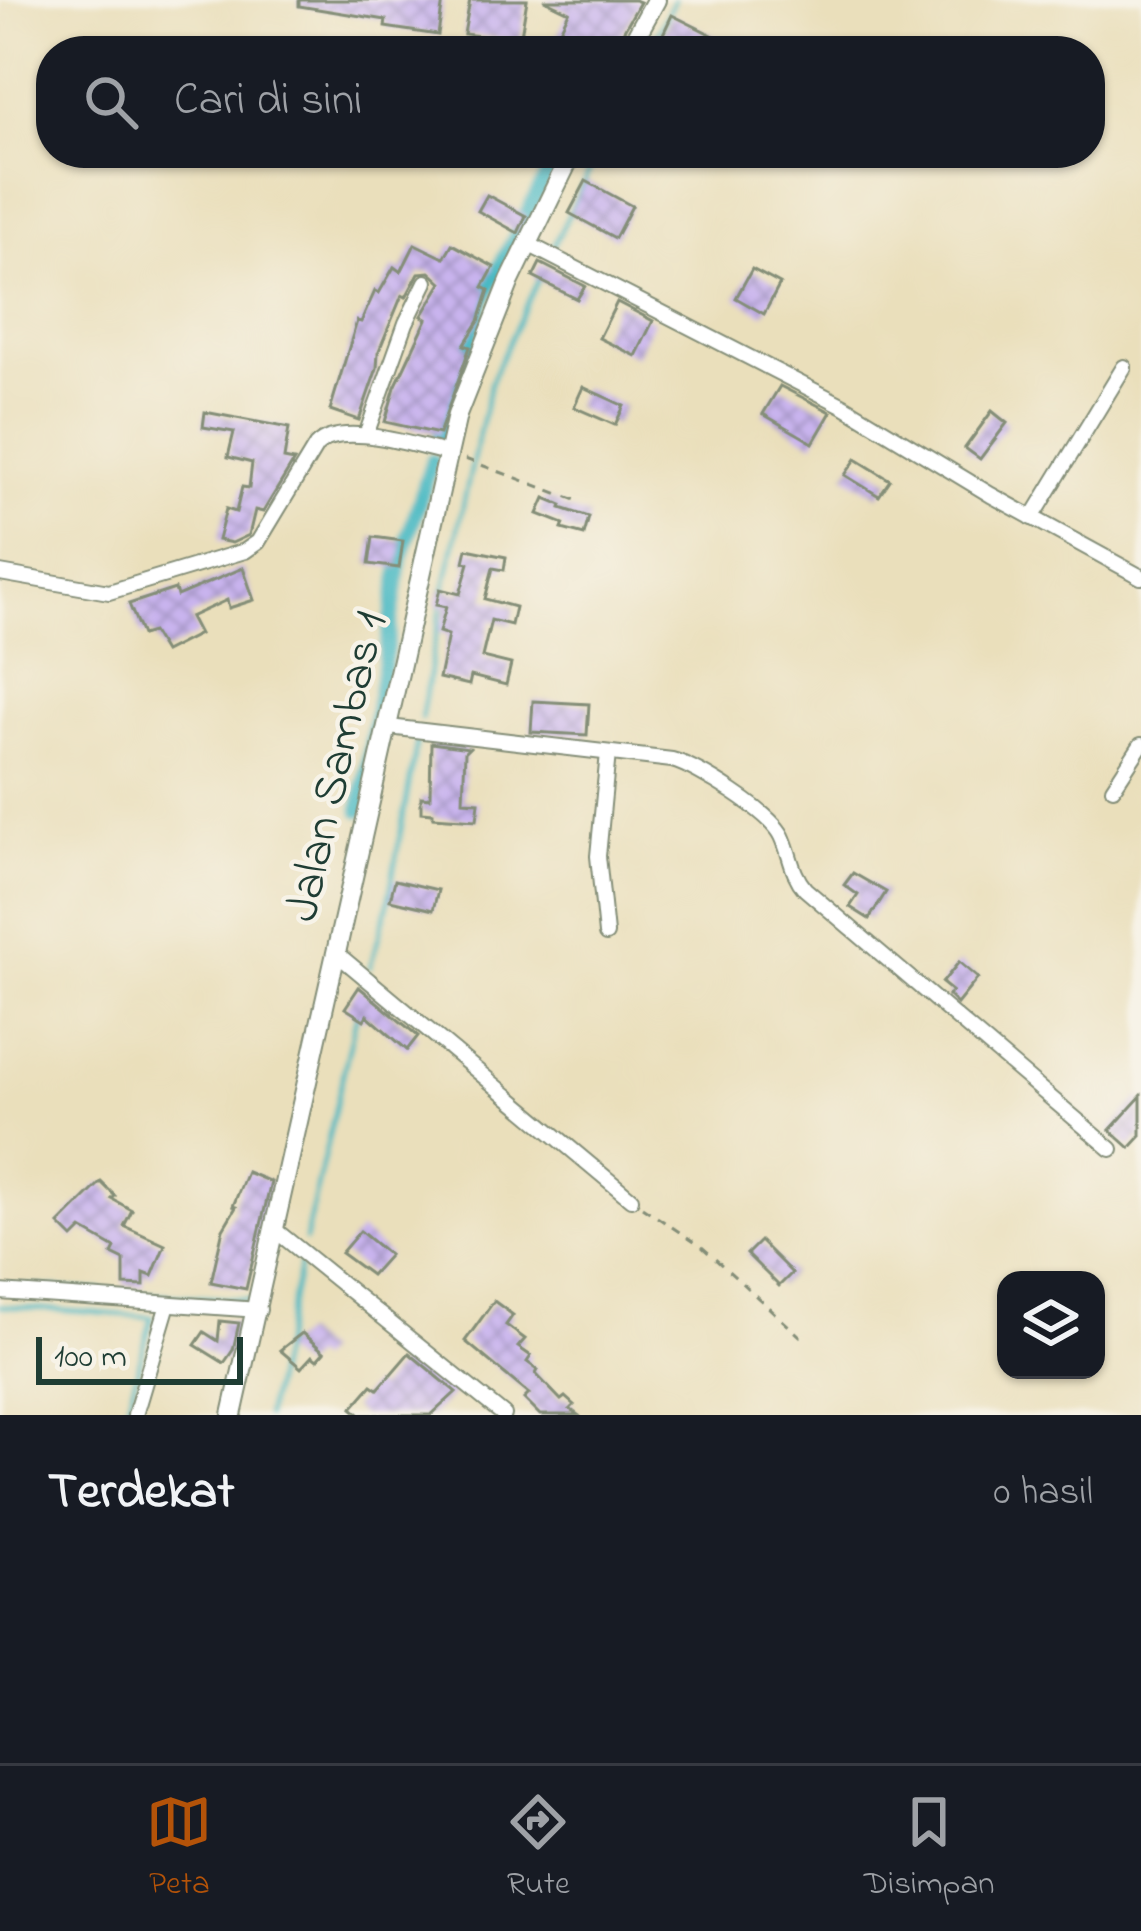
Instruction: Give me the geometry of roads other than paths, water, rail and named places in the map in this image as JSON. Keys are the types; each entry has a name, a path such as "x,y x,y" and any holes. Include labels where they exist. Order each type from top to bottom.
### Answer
{"street":[{"path":"636,36 656,0"},
{"name":"Jalan Sambas 1","path":"232,1415 447,453 469,377 565,168"},
{"path":"527,244 844,406 1141,577"},
{"path":"366,435 406,323 426,282"},
{"path":"1032,518 1124,367"},
{"path":"0,573 109,592 244,551 258,542 321,440 366,435 447,453"},
{"path":"389,727 691,766 779,831 805,889 1111,1149"},
{"path":"1113,788 1141,745"},
{"path":"606,934 598,856 608,753"},
{"path":"336,953 631,1199"},
{"path":"275,1230 504,1415"},
{"path":"0,1292 259,1310"},
{"path":"135,1415 168,1304"}],"waterway":[{"path":"656,36 674,0"},
{"path":"439,440 482,301 550,168"},
{"path":"554,245 591,168"},
{"path":"444,591 491,380 540,276"},
{"path":"360,810 401,560 432,461"},
{"path":"421,719 442,602"},
{"path":"370,967 387,908 417,741"},
{"path":"305,1240 357,1013"},
{"path":"266,1415 300,1264"},
{"path":"0,1285 252,1300"},
{"path":"0,1306 152,1317 125,1415"}]}
